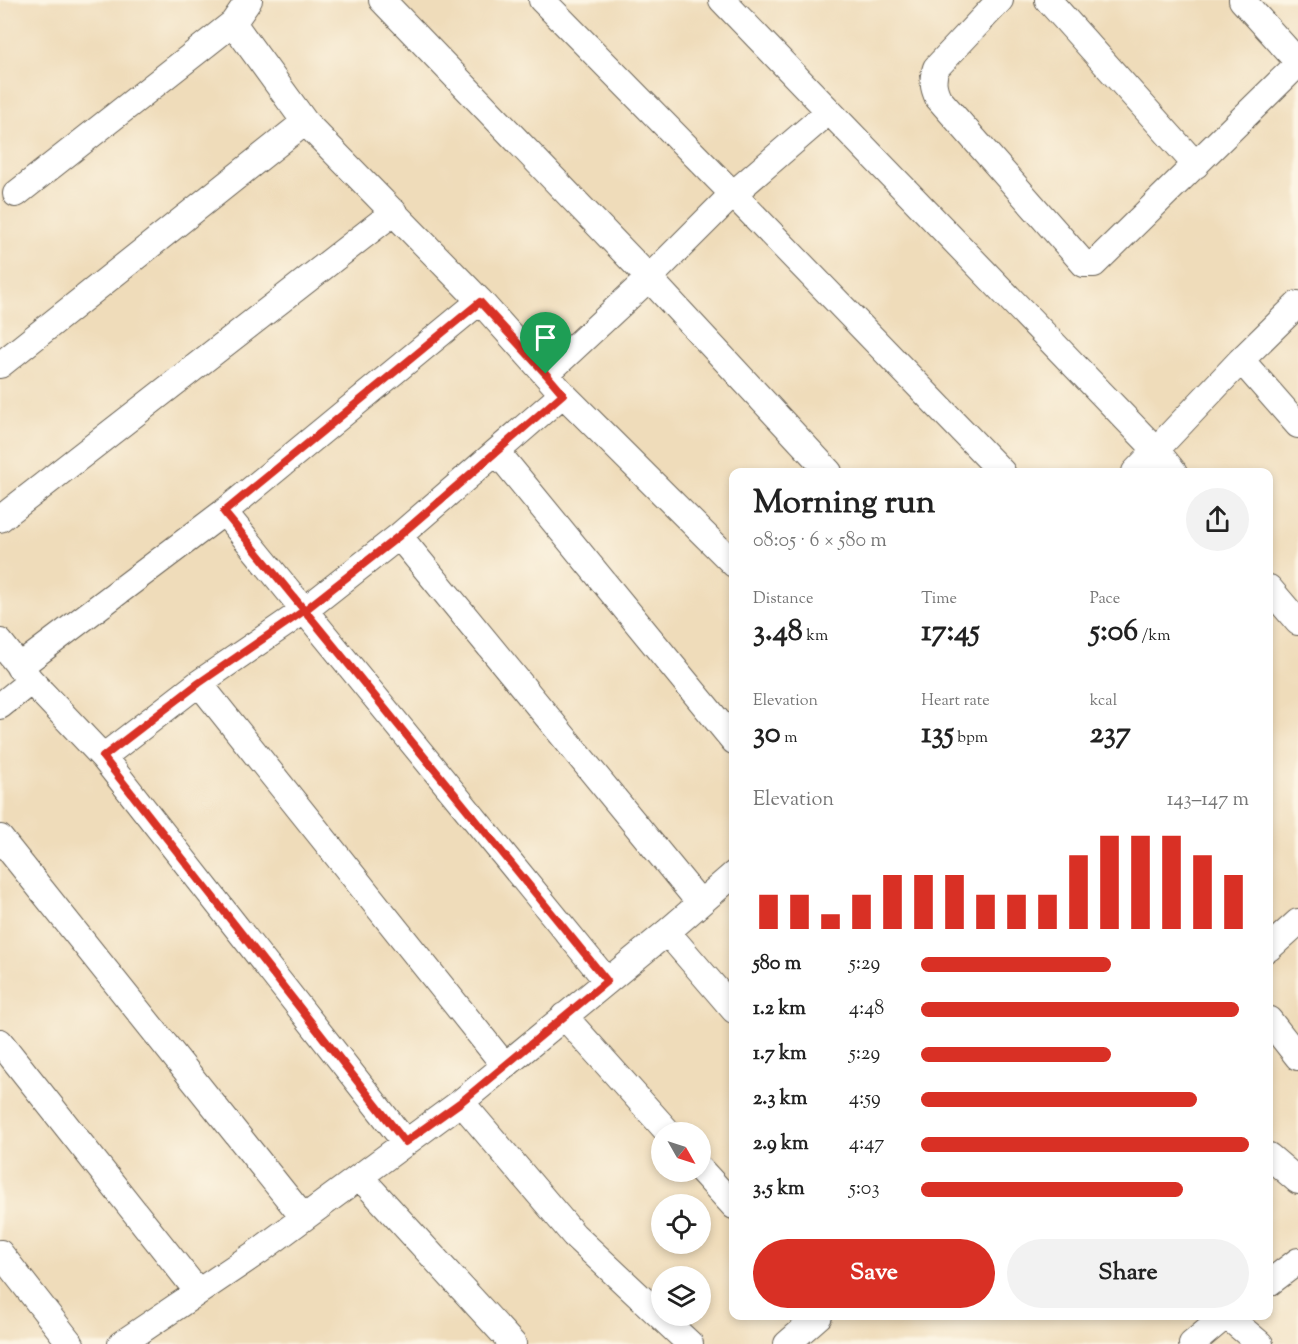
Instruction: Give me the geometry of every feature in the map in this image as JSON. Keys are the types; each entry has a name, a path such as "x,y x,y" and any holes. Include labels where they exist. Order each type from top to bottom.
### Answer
{"street":[{"path":"16,194 233,23 249,0"},
{"path":"382,0 649,278 825,468"},
{"path":"542,0 998,468"},
{"path":"722,0 1156,450 1171,468"},
{"path":"1000,0 936,68 932,79 934,90 938,98 1084,264 1094,264 1298,63 1242,0"},
{"path":"1048,0 1196,165"},
{"path":"233,23 305,122 480,302 563,394 729,559"},
{"path":"546,374 649,278 733,194 828,112"},
{"path":"0,365 305,122"},
{"path":"0,519 394,212"},
{"path":"0,706 25,674 480,302"},
{"path":"1139,468 1241,360 1298,304"},
{"path":"1241,360 1298,425"},
{"path":"103,757 199,683 305,610 399,536 563,394"},
{"path":"497,452 729,735"},
{"path":"224,512 607,981"},
{"path":"399,536 700,903"},
{"path":"1273,593 1298,622"},
{"path":"0,642 25,674 103,757 405,1142"},
{"path":"199,683 505,1066"},
{"path":"0,838 303,1217"},
{"path":"121,1344 259,1251 461,1102 729,878"},
{"path":"1273,944 1298,922"},
{"path":"667,932 729,1004"},
{"path":"564,1016 659,1122"},
{"path":"1273,1025 1298,1057"},
{"path":"0,1042 198,1292"},
{"path":"461,1102 574,1235 690,1344"},
{"path":"1273,1159 1298,1181"},
{"path":"360,1177 513,1344"},
{"path":"711,1181 729,1201"},
{"path":"0,1253 71,1344"},
{"path":"1273,1279 1298,1261"},
{"path":"787,1344 814,1320"},
{"path":"1192,1344 1221,1320"},
{"path":"1231,1320 1260,1344"}],"route":[{"path":"546,374 480,302 224,512 305,610 607,981 461,1102 405,1142 103,757 199,683 305,610 399,536 497,452 563,394 546,374"}]}
